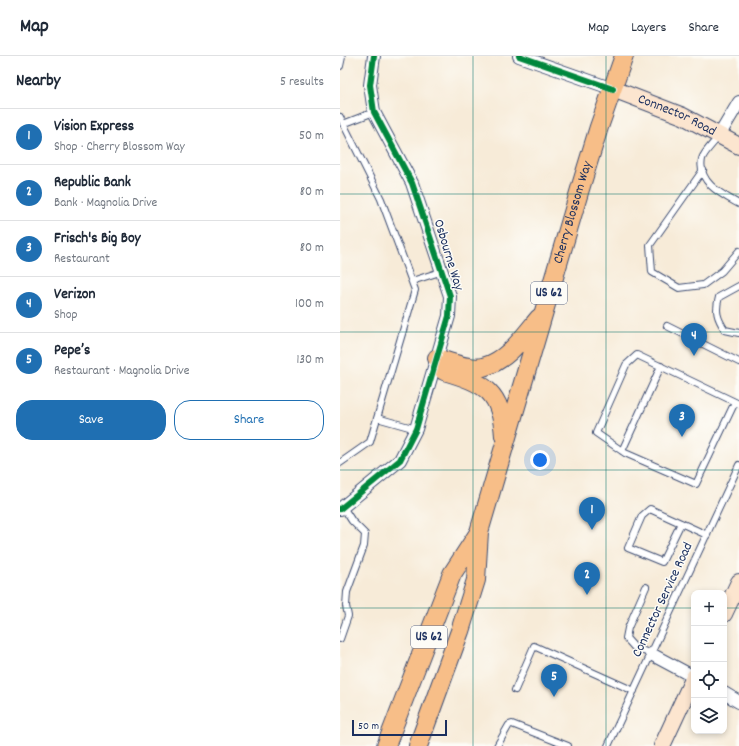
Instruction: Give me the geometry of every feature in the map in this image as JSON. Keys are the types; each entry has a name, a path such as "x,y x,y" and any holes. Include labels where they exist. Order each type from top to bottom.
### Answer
{"main road":[{"name":"Cherry Blossom Way","path":"418,746 460,631 476,580 479,532 542,315 599,127 624,56"},
{"name":"Connector Road","path":"613,89 683,116 720,134 739,146"},
{"path":"435,363 457,364 482,368 498,360 512,349 542,315"},
{"path":"435,363 477,382 490,391 499,406 504,423 505,442"},
{"name":"Cherry Blossom Way","path":"386,746 452,574 479,532"},
{"path":"727,608 739,582"},
{"path":"662,746 691,683"}],"street":[{"name":"Osbourne Way","path":"341,508 400,460 416,429 449,316 450,296 443,271 412,183 374,112 370,85 374,56"},
{"path":"519,56 613,89"},
{"path":"720,134 739,102"},
{"path":"651,654 691,675"},
{"path":"727,696 739,702"}],"lane":[{"path":"340,56 342,57 340,66"},
{"path":"343,124 374,112"},
{"path":"340,118 381,199 416,290 370,442 340,463"},
{"path":"720,134 702,159 703,170 711,187 739,204"},
{"path":"703,170 650,245 652,272 679,288 703,286 722,271 739,251"},
{"path":"412,281 443,271"},
{"path":"736,287 719,297 717,314 718,319 725,330 736,334 739,333"},
{"path":"667,326 739,362"},
{"path":"638,355 737,403 696,484 622,451 596,433 626,365 638,355"},
{"path":"622,451 661,366"},
{"path":"377,418 416,429"},
{"name":"Connector Service Road","path":"608,746 739,465"},
{"path":"340,639 348,616 346,606 347,592 364,546 365,534 341,508"},
{"path":"680,523 662,562 628,548 642,516 650,509 707,534"},
{"path":"646,587 628,628 626,638 634,647 651,654"},
{"path":"514,690 534,646 634,691"},
{"path":"497,746 509,725 512,724 568,746"}],"cycle path":[{"path":"340,509 400,460 416,429 449,316 450,296 412,183 374,112 370,85 374,56"},
{"path":"519,56 613,89"}],"place":[{"name":"Verizon","path":"694,356"},
{"name":"Frisch's Big Boy","path":"682,437"},
{"name":"Vision Express","path":"592,530"},
{"name":"Republic Bank","path":"587,595"},
{"name":"Pepe’s","path":"554,697"}]}
